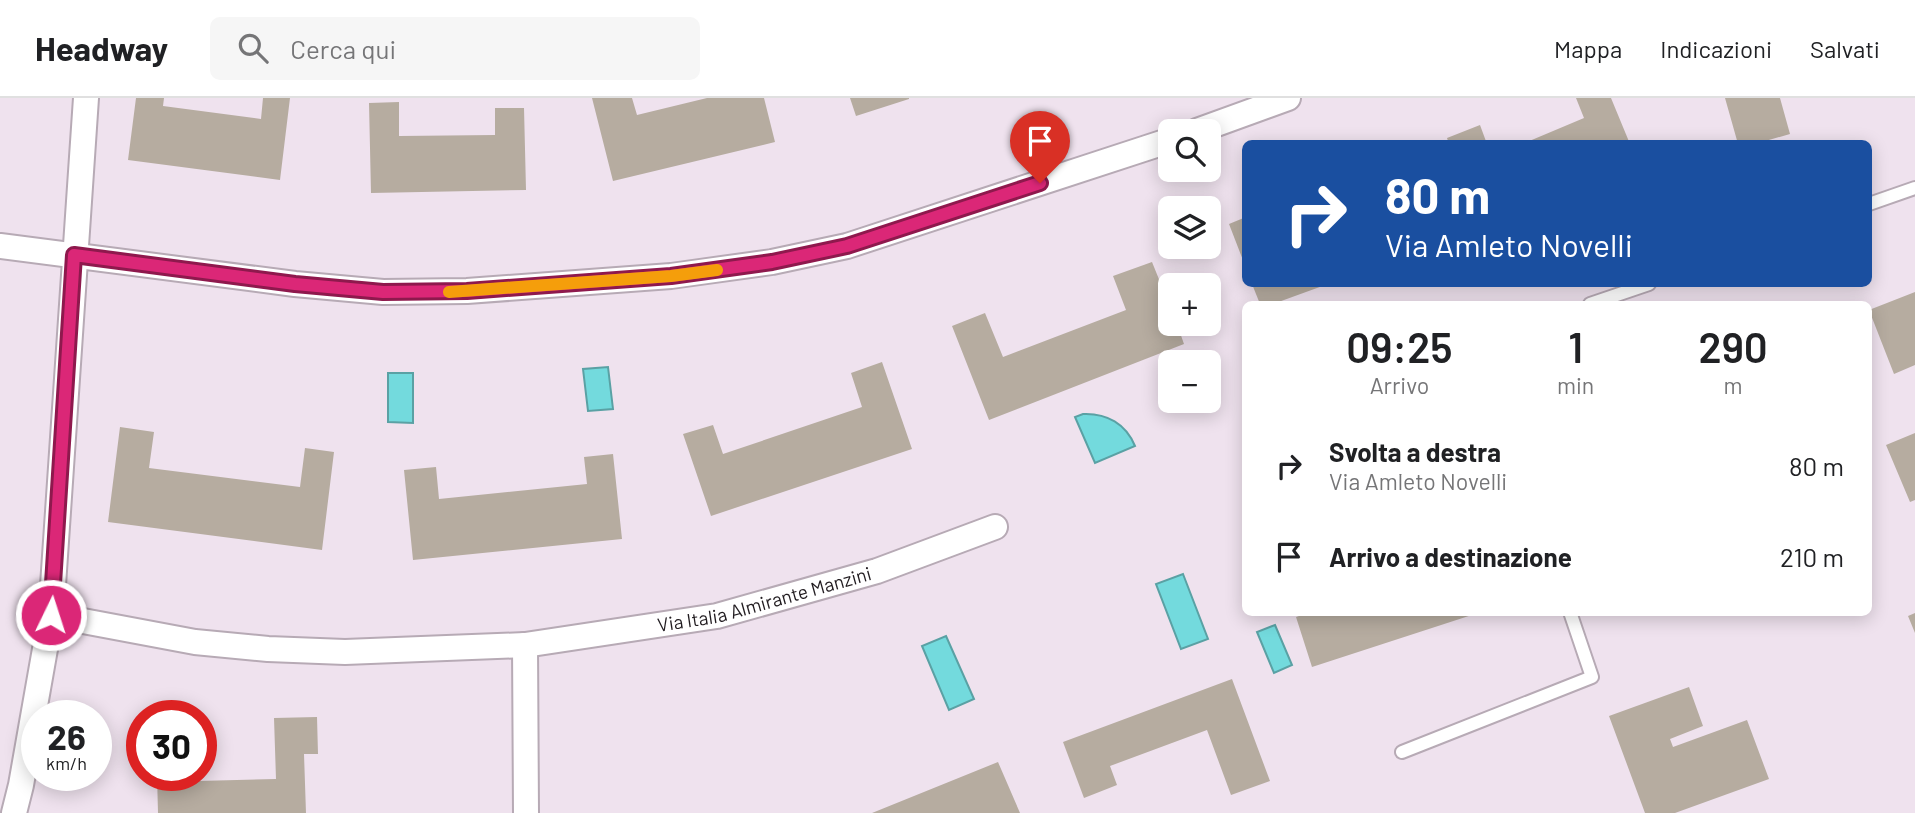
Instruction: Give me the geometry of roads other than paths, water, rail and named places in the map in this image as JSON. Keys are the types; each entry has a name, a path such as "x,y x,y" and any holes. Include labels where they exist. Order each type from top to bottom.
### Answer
{"street":[{"path":"14,813 51,615 86,98"},
{"path":"1221,122 1288,98"},
{"path":"0,246 295,284 383,292 467,291 671,276 772,262 847,246 1158,144"},
{"name":"Via Italia Almirante Manzini","path":"51,615 195,642 268,649 345,652 525,645 717,615 877,571 995,527"},
{"path":"525,645 526,813"}],"lane":[{"path":"1872,203 1915,188"},
{"path":"1599,301 1639,287"},
{"path":"1402,752 1592,677 1571,616"}],"water":[{"path":"608,367 613,409 588,411 583,369"},
{"path":"388,373 413,373 413,423 388,422"},
{"path":"1083,414 1100,415 1115,421 1135,446 1095,463 1075,417"},
{"path":"1183,574 1208,639 1181,649 1156,584"},
{"path":"1275,625 1292,665 1274,673 1257,632"},
{"path":"946,636 974,699 949,710 922,646"}]}
